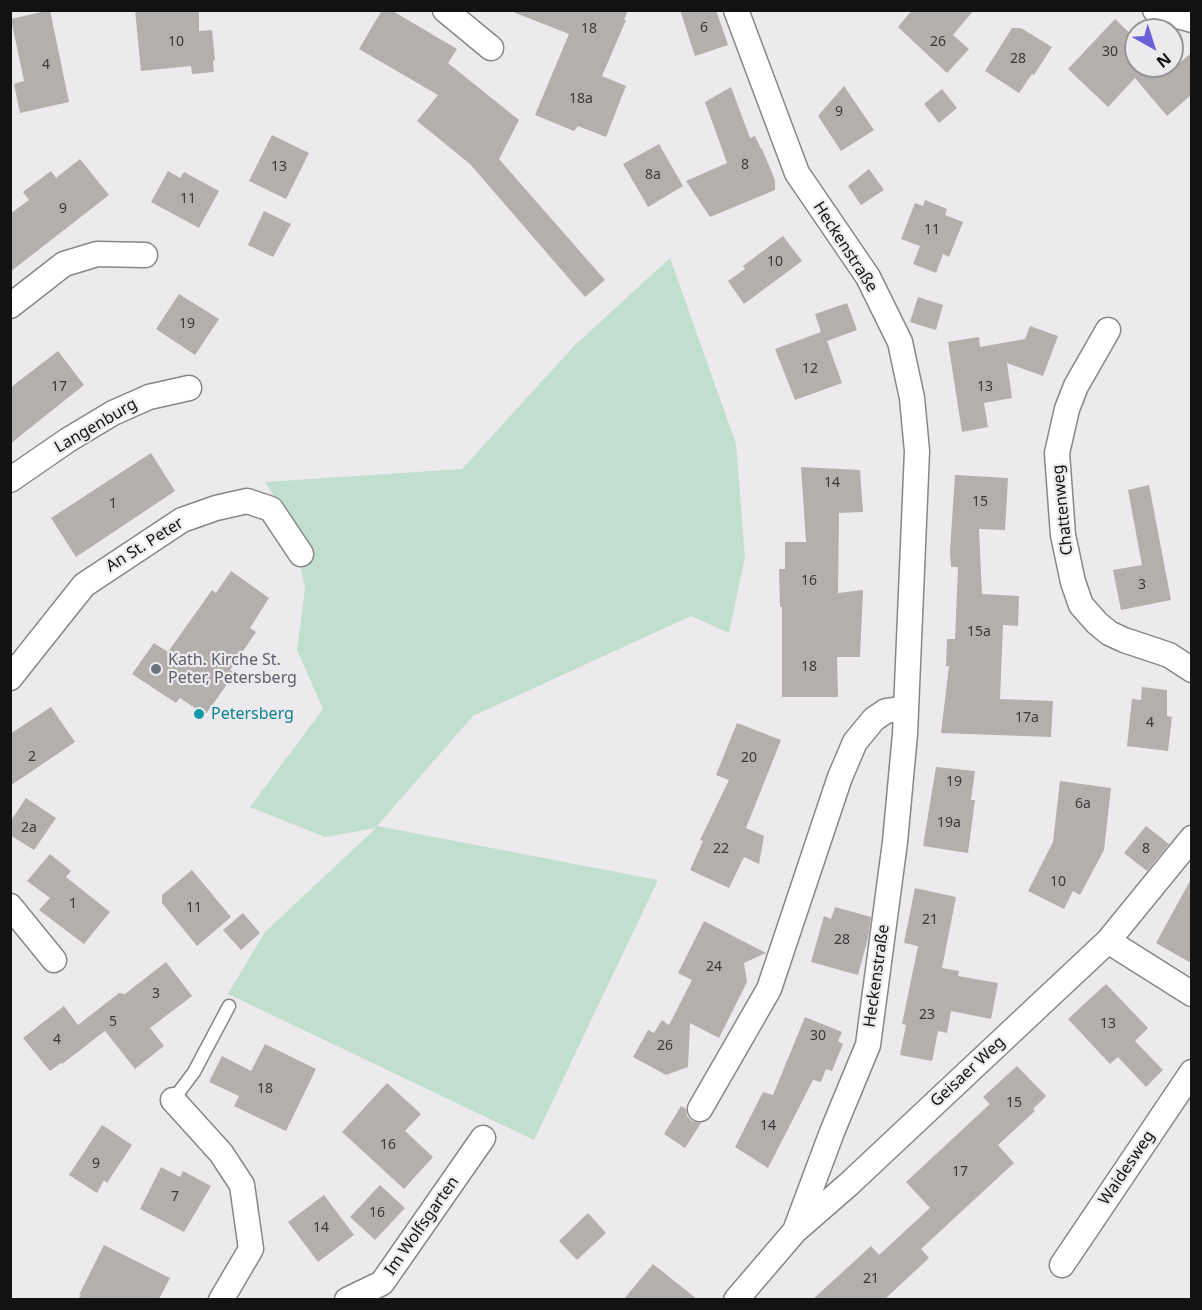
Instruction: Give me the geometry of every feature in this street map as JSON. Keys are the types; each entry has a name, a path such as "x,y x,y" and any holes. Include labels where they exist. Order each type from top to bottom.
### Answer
{"street":[{"path":"445,10 491,48"},
{"name":"Heckenstraße","path":"736,10 797,172 868,277 900,342 912,398 917,451 906,708 895,842 868,1045 831,1132 795,1231"},
{"path":"1155,10 1191,20"},
{"path":"10,306 64,264 97,254 145,255"},
{"name":"Chattenweg","path":"1108,330 1076,386 1067,409 1057,453 1063,535 1073,582 1081,605 1109,633 1168,656 1191,670"},
{"name":"Langenburg","path":"10,480 68,440 113,413 149,397 189,388"},
{"name":"An St. Peter","path":"10,678 84,585 182,520 216,508 247,501 271,509 301,554"},
{"path":"700,1109 769,989 840,777 855,742 874,719 886,711 906,708"},
{"name":"Geisaer Weg","path":"736,1299 795,1231 849,1184 1108,941 1191,838"},
{"path":"10,906 54,960"},
{"path":"1108,941 1191,994"},
{"name":"Waidesweg","path":"1062,1265 1191,1072"},
{"path":"173,1100 221,1153 242,1185 251,1249 227,1298"},
{"name":"Im Wolfsgarten","path":"347,1299 382,1283 483,1138"}],"lane":[{"path":"173,1100 194,1072 229,1006"}],"green space":[{"path":"670,258 736,444 745,557 729,633 691,616 473,716 377,826 658,880 534,1140 228,994 265,932 376,828 325,837 250,807 323,709 297,650 305,588 291,523 265,482 462,469 574,346"}],"building":[{"path":"50,10 69,102 20,113 14,84 24,81 11,19"},
{"path":"135,10 199,10 199,31 212,30 214,72 192,74 191,66 141,71"},
{"path":"382,10 391,10 457,49 448,63 519,120 499,159 605,280 585,297 470,164 417,121 438,95 359,49"},
{"path":"514,10 628,10 624,20 626,20 602,76 626,86 606,137 578,126 574,131 535,115 569,34 513,12"},
{"path":"680,10 716,10 728,45 695,56"},
{"path":"912,10 974,10 953,35 969,49 947,73 898,27"},
{"path":"1115,19 1124,28 1124,78 1135,78 1108,107 1068,69"},
{"path":"1012,28 1021,28 1052,47 1019,93 985,71"},
{"path":"1191,53 1191,95 1167,116 1135,78 1184,78 1184,59"},
{"path":"844,86 874,130 841,151 818,116"},
{"path":"731,87 750,138 755,136 762,149 775,180 775,190 710,217 686,181 727,163 705,102"},
{"path":"942,89 957,108 939,123 924,104"},
{"path":"272,135 309,153 286,199 249,181"},
{"path":"659,144 683,186 648,207 623,164"},
{"path":"80,159 109,195 10,272 10,214 29,200 23,192 51,171 56,178"},
{"path":"869,169 884,190 861,205 848,186"},
{"path":"168,171 180,178 184,172 219,191 199,228 151,202"},
{"path":"925,200 947,209 945,215 963,222 949,257 943,254 936,273 913,264 920,246 901,239 915,203 923,206"},
{"path":"264,211 291,224 273,257 248,245"},
{"path":"783,236 802,261 744,304 728,281 745,269 743,266"},
{"path":"179,294 219,319 195,355 156,329"},
{"path":"918,297 943,305 936,330 910,322"},
{"path":"847,303 857,330 827,341 842,383 795,400 775,349 821,332 815,314"},
{"path":"1030,326 1058,336 1043,376 1007,363 1012,398 984,403 988,427 962,432 948,342 979,337 980,347 1025,339"},
{"path":"58,351 84,385 10,444 10,388"},
{"path":"151,453 175,491 76,557 51,518"},
{"path":"801,467 860,470 863,512 839,513 838,593 863,590 860,657 837,657 838,697 782,697 782,607 780,607 779,569 785,569 785,542 806,542"},
{"path":"955,475 1008,478 1005,530 979,529 982,594 1019,596 1018,626 1003,625 1000,699 1053,701 1051,737 941,733 949,666 946,666 947,639 955,639 958,567 951,567 950,551"},
{"path":"1149,485 1171,600 1121,610 1113,570 1142,565 1128,490"},
{"path":"231,571 269,598 250,628 256,632 230,670 233,672 226,682 228,683 205,715 180,698 176,703 132,674 154,643 168,652 212,590 216,593"},
{"path":"1142,687 1167,690 1167,716 1172,717 1168,751 1127,746 1132,699 1141,700"},
{"path":"51,707 75,742 10,786 10,734"},
{"path":"737,723 781,740 746,828 764,836 759,864 744,857 729,888 690,870 703,841 700,840 729,780 716,775"},
{"path":"936,767 975,771 971,800 975,800 968,853 923,846"},
{"path":"1060,781 1111,788 1104,850 1080,895 1073,891 1064,909 1028,891 1053,842"},
{"path":"26,798 56,818 34,850 10,835 10,822"},
{"path":"1146,826 1169,844 1147,871 1124,853"},
{"path":"50,854 71,871 66,877 110,912 84,944 39,910 50,898 27,881"},
{"path":"192,870 231,917 197,946 162,903 162,895"},
{"path":"1191,879 1191,963 1156,943"},
{"path":"915,888 956,897 942,968 959,971 958,976 998,983 991,1019 951,1011 947,1033 938,1031 932,1061 900,1055 906,1025 902,1024 918,946 904,943"},
{"path":"835,907 871,917 858,975 811,962 824,916 831,919"},
{"path":"243,913 260,933 241,950 223,930"},
{"path":"704,921 766,953 744,963 747,982 719,1038 690,1023 688,1067 666,1075 633,1057 648,1030 654,1033 662,1020 669,1025 692,980 678,973"},
{"path":"166,962 192,996 150,1028 164,1046 135,1069 105,1031 50,1071 23,1038 64,1006 78,1025 119,993 125,994"},
{"path":"1106,984 1148,1028 1135,1041 1163,1070 1146,1087 1118,1057 1110,1064 1068,1019"},
{"path":"805,1017 842,1032 838,1041 843,1044 832,1071 826,1069 821,1082 813,1080 768,1168 735,1147 763,1092 773,1095"},
{"path":"265,1044 316,1069 286,1131 234,1106 239,1096 209,1082 222,1056 251,1071"},
{"path":"1017,1066 1046,1096 1033,1109 1035,1111 998,1145 1014,1163 921,1249 929,1258 885,1299 813,1299 871,1246 879,1255 930,1208 906,1182 990,1104 983,1097"},
{"path":"387,1083 421,1114 405,1131 433,1157 404,1189 342,1132"},
{"path":"681,1106 686,1109 687,1116 692,1121 701,1123 685,1148 664,1134"},
{"path":"102,1125 132,1145 107,1183 104,1180 97,1193 69,1175"},
{"path":"161,1167 180,1177 183,1171 211,1186 184,1232 140,1209"},
{"path":"380,1185 405,1208 375,1240 350,1217"},
{"path":"324,1195 354,1235 318,1262 288,1222"},
{"path":"588,1213 606,1233 577,1260 559,1241"},
{"path":"104,1245 170,1278 159,1299 78,1299"},
{"path":"653,1264 697,1299 624,1299"}],"place":[{"name":"Kath. Kirche St. Peter, Petersberg","path":"156,669"},
{"name":"Petersberg","path":"199,714"}]}
